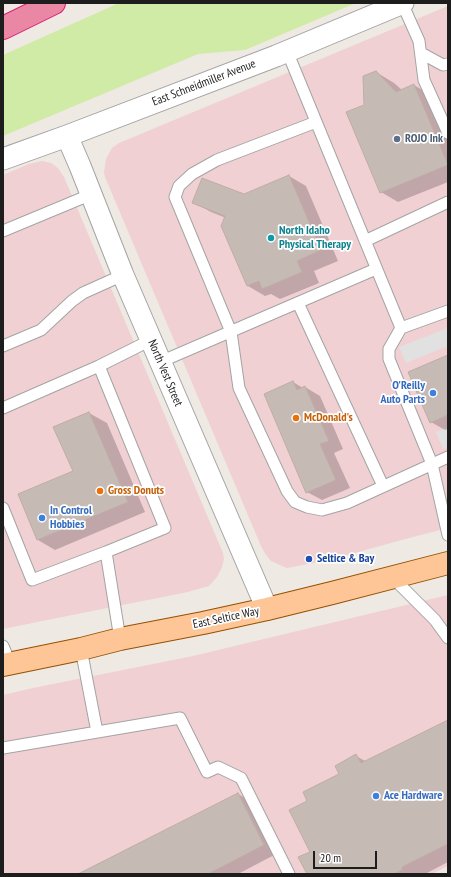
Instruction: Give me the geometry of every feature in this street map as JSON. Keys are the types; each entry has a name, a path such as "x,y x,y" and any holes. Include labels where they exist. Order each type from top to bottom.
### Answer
{"highway":[{"path":"3,20 43,3"},
{"path":"3,28 54,3"}],"main road":[{"name":"East Seltice Way","path":"5,658 81,649 120,639 203,623 393,578 448,563"}],"street":[{"name":"East Schneidmiller Avenue","path":"3,159 67,136 287,51 403,3"},
{"name":"North Vest Street","path":"67,136 92,194 123,275 267,608"}],"lane":[{"path":"403,3 419,41 424,80 448,133"},
{"path":"287,51 400,328"},
{"path":"421,53 443,65 448,64"},
{"path":"316,122 218,160 192,174 179,186 175,197 231,332 239,388 286,491 295,502 307,507 322,510 347,503 448,457"},
{"path":"3,231 92,194"},
{"path":"365,241 448,202"},
{"path":"160,362 376,269"},
{"path":"3,346 41,330 72,301 83,293 123,275"},
{"path":"298,303 383,486"},
{"path":"448,312 400,328 389,349 389,359 432,464 448,535"},
{"path":"3,408 99,366 151,340"},
{"path":"3,508 32,580 165,528 99,366"},
{"path":"106,552 120,639"},
{"path":"393,578 435,620 448,638"},
{"path":"81,649 97,732"},
{"path":"3,748 180,718 207,772 218,767 241,778 289,874"}],"shaded area":[{"path":"448,6 448,528 329,560 287,568 271,561 261,546 105,177 104,172 106,159 112,148 119,143"},
{"path":"42,161 51,163 58,168 64,177 223,553 224,559 217,577 209,586 188,592 3,629 3,175 29,164"},
{"path":"448,328 448,346 406,363 399,347"},
{"path":"448,427 448,447 443,449 436,432"},
{"path":"448,595 448,866 432,874 3,874 3,695 193,656"}],"green space":[{"path":"119,3 356,3 245,50 198,54 3,136 3,55"}],"building":[{"name":"ROJO Ink","path":"376,71 396,92 414,84 448,165 380,193 346,112 364,105 363,76"},
{"name":"North Idaho Physical Therapy","path":"289,175 321,250 297,261 302,272 262,289 259,281 247,286 221,226 225,216 192,203 202,178 244,194"},
{"name":"O'Reilly Auto Parts","path":"448,355 448,415 430,423 408,372"},
{"name":"McDonald's","path":"293,381 297,390 305,386 329,441 320,444 336,480 306,493 264,394"},
{"path":"89,412 128,502 37,540 18,494 73,471 53,427"},
{"name":"Ace Hardware","path":"448,720 448,844 402,867 402,870 394,874 307,874 298,857 310,852 289,810 307,801 303,792 339,774 335,766 356,754 361,763"},
{"path":"238,793 264,845 208,874 78,874"}],"place":[{"name":"ROJO Ink","path":"397,139"},
{"name":"North Idaho Physical Therapy","path":"271,238"},
{"name":"O'Reilly Auto Parts","path":"433,393"},
{"name":"McDonald's","path":"296,418"},
{"name":"Gross Donuts","path":"100,491"},
{"name":"In Control Hobbies","path":"42,518"},
{"name":"Seltice & Bay","path":"309,559"},
{"name":"Ace Hardware","path":"376,796"}]}
